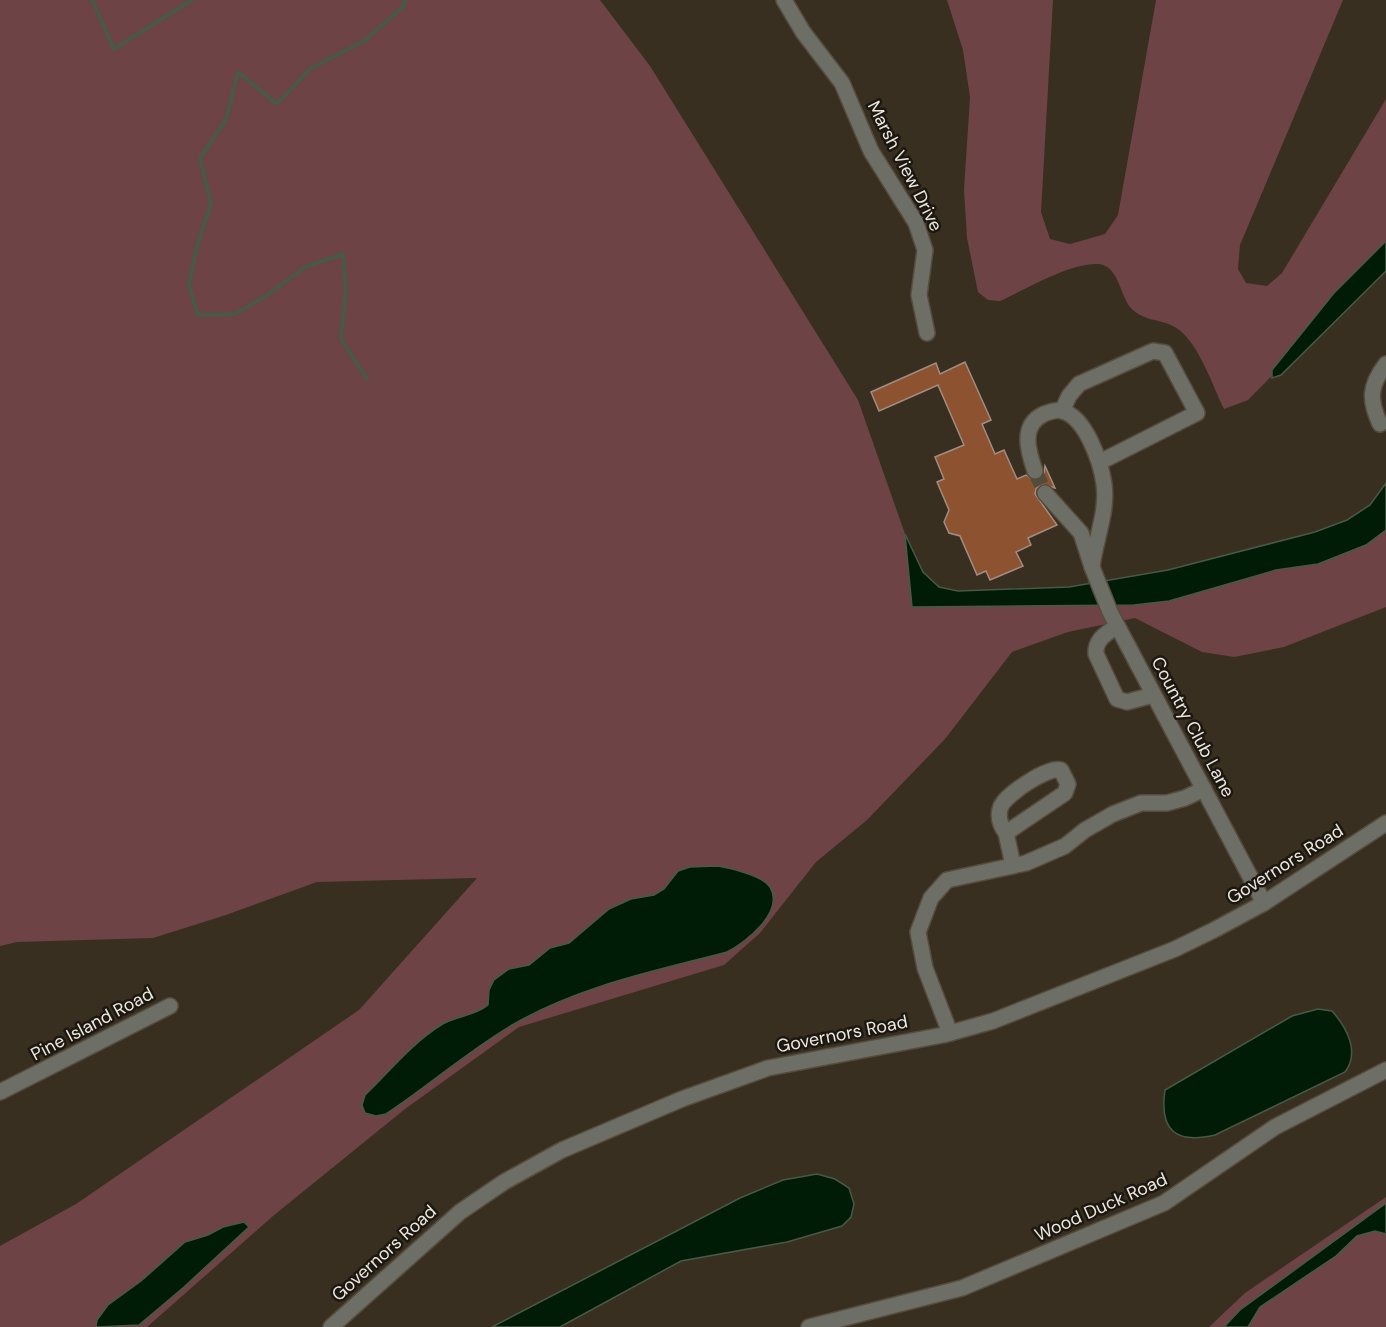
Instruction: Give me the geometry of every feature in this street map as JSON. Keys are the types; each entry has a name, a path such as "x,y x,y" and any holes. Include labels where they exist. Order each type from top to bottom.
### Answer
{"street":[{"name":"Marsh View Drive","path":"784,0 803,32 842,83 871,151 916,223 925,250 919,295 927,333"},
{"path":"1062,411 1069,396 1079,384 1153,351 1165,353 1197,414 1101,462"},
{"path":"1380,424 1371,404 1375,380 1386,364"},
{"path":"1035,471 1027,440 1030,426 1044,414 1062,411 1074,418 1091,441 1101,462 1104,502 1094,572"},
{"name":"Country Club Lane","path":"1046,493 1082,533 1094,572 1117,627 1264,903"},
{"path":"1117,627 1098,640 1095,645 1096,654 1117,699 1127,702 1154,695"},
{"path":"1006,833 1065,794 1068,784 1061,770 1046,770 1006,799 1000,809 999,821 1006,833 1013,865"},
{"path":"950,1033 925,968 918,932 931,898 947,880 1026,863 1065,846 1085,830 1131,807 1153,802 1167,803 1204,789"},
{"name":"Governors Road","path":"331,1327 460,1212 504,1182 562,1150 682,1099 768,1068 950,1033 993,1022 1175,949 1264,903 1386,824"},
{"name":"Pine Island Road","path":"0,1092 170,1006"},
{"name":"Wood Duck Road","path":"809,1327 962,1288 1164,1203 1275,1127 1386,1070"}],"shaded area":[{"path":"0,0 600,0 650,66 858,400 905,534 912,607 1044,596 1352,534 1386,508 1386,607 1284,647 1234,657 1202,652 1135,618 1068,632 1012,652 945,739 867,820 816,862 760,933 724,965 519,1027 405,1109 273,1216 147,1327 0,1327 0,1246 76,1204 359,1010 477,878 317,882 226,915 153,938 17,942 0,946"},
{"path":"947,0 1053,0 1041,212 1050,239 1070,244 1105,234 1118,215 1156,0 1343,0 1240,245 1238,269 1246,283 1267,286 1282,273 1386,99 1386,261 1248,400 1224,409 1203,362 1189,339 1171,325 1144,317 1134,311 1127,302 1115,275 1105,266 1099,264 1075,267 1000,301 988,300 978,292 967,238 964,190 970,97 963,50"},
{"path":"1386,241 1386,271 1281,375 1272,378 1272,370 1334,293"},
{"path":"1386,483 1386,530 1366,545 1318,564 1276,570 1169,601 1134,605 912,607 905,534 923,572 939,587 958,591 1069,587 1168,570 1315,532 1347,520 1370,505"},
{"path":"718,866 754,876 770,887 773,897 768,916 761,926 743,942 727,952 645,973 565,999 514,1024 481,1045 386,1114 376,1116 365,1113 362,1105 365,1095 401,1058 441,1025 488,1005 489,990 494,980 509,969 529,965 550,948 569,943 609,909 631,899 654,895 664,889 678,871 690,867"},
{"path":"1318,1009 1332,1011 1347,1032 1351,1056 1345,1072 1215,1135 1190,1138 1180,1136 1168,1125 1165,1116 1165,1090 1292,1016"},
{"path":"817,1174 835,1179 849,1188 854,1204 851,1217 842,1226 787,1242 681,1261 560,1327 492,1327 740,1198 783,1180"},
{"path":"1386,1197 1386,1327 1209,1327 1245,1293"},
{"path":"1386,1203 1386,1234 1375,1231 1357,1236 1336,1256 1260,1307 1248,1327 1224,1327 1240,1310"},
{"path":"244,1222 249,1227 139,1325 96,1327 97,1320 108,1305 141,1281 185,1242 208,1235 223,1227"}],"building":[{"path":"965,362 991,420 982,424 995,454 1004,450 1017,479 1026,475 1033,480 1039,480 1044,473 1045,466 1055,488 1042,484 1036,489 1035,494 1057,525 1028,538 1031,545 1016,552 1023,566 990,580 986,571 977,575 960,536 949,533 944,522 949,510 937,482 944,479 935,457 964,445 938,385 879,411 871,392 936,363 940,374"}],"waterway":[{"path":"92,0 114,49 192,0"},
{"path":"367,379 341,339 346,291 343,254 305,267 266,296 235,314 198,315 189,285 197,246 211,204 200,158 226,120 238,72 277,104 310,69 364,41 404,6 404,0"}],"tunnel":[{"path":"1035,471 1045,493"}]}
